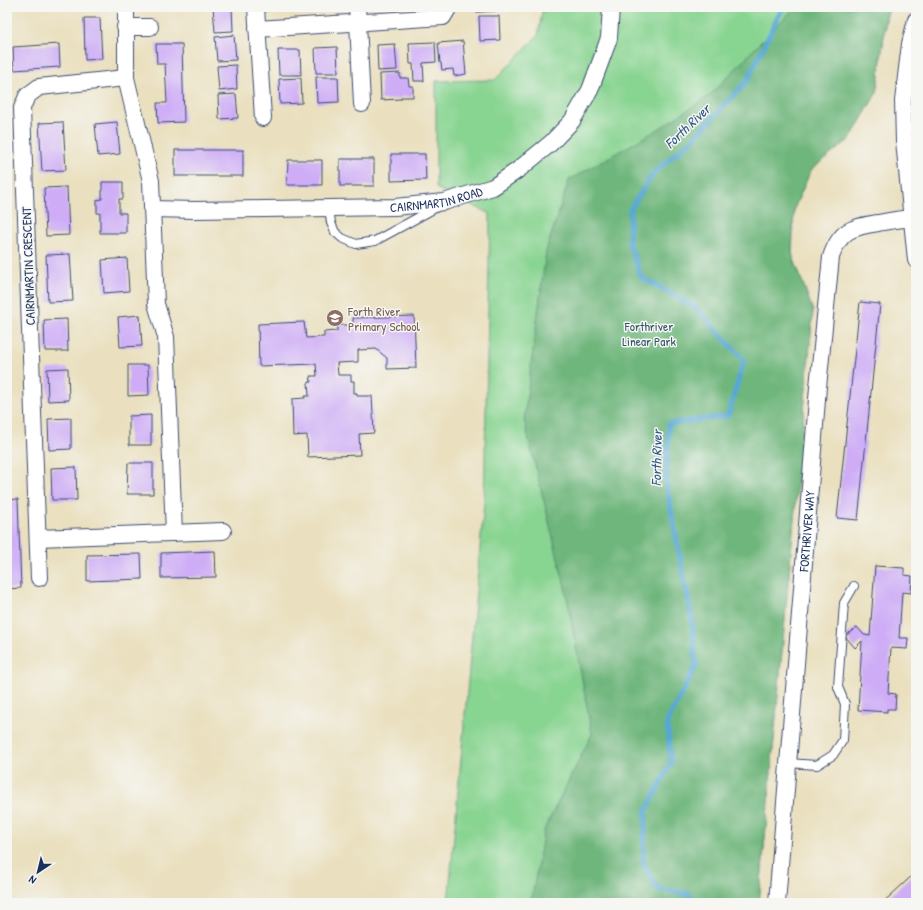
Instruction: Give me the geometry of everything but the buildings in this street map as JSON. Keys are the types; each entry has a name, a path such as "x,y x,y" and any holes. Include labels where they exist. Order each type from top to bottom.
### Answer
{"street":[{"path":"256,7 263,118"},
{"path":"257,29 358,14 442,16 449,7"},
{"name":"CAIRNMARTIN ROAD","path":"152,209 195,210 395,207 444,202 493,187 518,170 551,143 572,121 590,90 609,38 611,7"},
{"path":"126,10 126,78 150,181 156,304 166,337 174,533"},
{"path":"358,14 362,104"},
{"path":"916,20 910,44 903,101 904,142 916,260"},
{"path":"125,27 150,27"},
{"name":"CAIRNMARTIN CRESCENT","path":"39,578 22,108 27,96 39,87 126,78"},
{"name":"FORTHRIVER WAY","path":"777,903 818,387 831,257 835,246 841,237 850,230 859,226 912,218"},
{"path":"38,538 224,531"}],"lane":[{"path":"329,208 331,223 335,232 342,238 356,244 375,241 444,202"},
{"path":"788,763 817,765 833,755 842,740 845,704 838,687 844,603 854,586"}],"green space":[{"name":"Forthriver Linear Park","path":"543,7 889,7 886,19 877,92 850,139 811,170 794,209 792,254 813,311 759,903 448,903 484,503 490,214 436,188 436,81 495,80 538,35"},
{"name":"Forthriver Linear Park","path":"795,7 889,7 886,19 877,92 850,139 811,170 794,209 792,254 813,311 759,903 531,903 544,830 592,734 565,587 524,420 546,251 569,180 657,130 709,96"}],"waterway":[{"name":"Forth River","path":"693,903 689,894 658,889 643,863 646,812 671,763 667,722 696,666 692,620 666,483 669,424 728,416 744,360 696,308 641,277 629,243 630,209 655,171 690,142 747,81 783,7"}],"place":[{"name":"Forth River Primary School","path":"335,318"}]}
